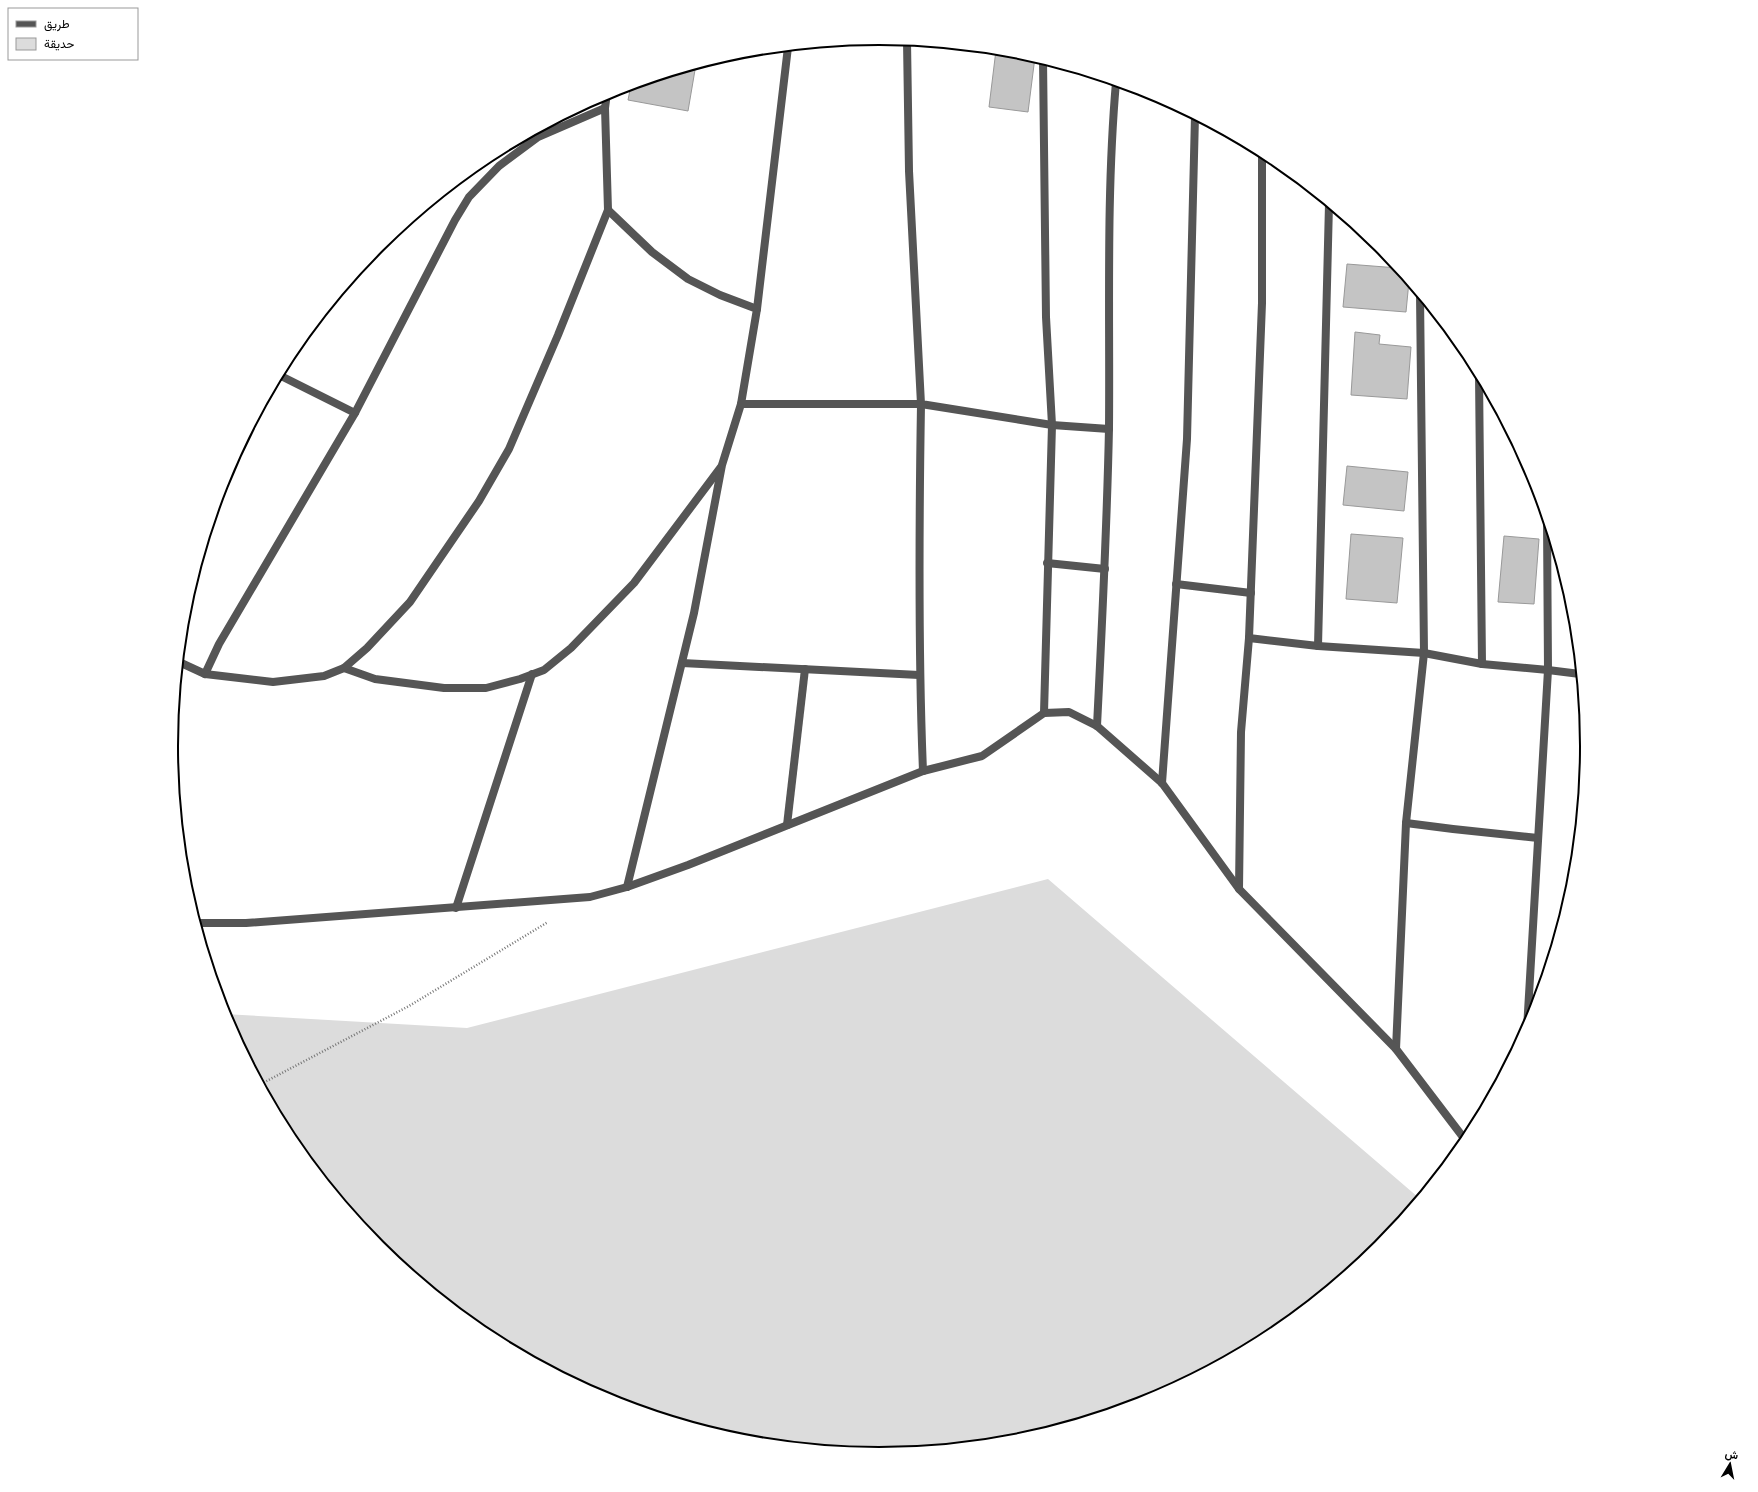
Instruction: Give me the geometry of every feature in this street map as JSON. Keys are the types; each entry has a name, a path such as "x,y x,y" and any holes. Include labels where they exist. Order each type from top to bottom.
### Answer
{"street":[{"path":"907,46 909,171 921,404 918,560 919,675 923,771"},
{"path":"627,887 694,614 722,465 741,404 757,309 788,51"},
{"path":"1043,65 1046,317 1052,425 1044,713"},
{"path":"1096,726 1106,569 1109,429 1111,139 1116,86"},
{"path":"183,664 205,674 273,682 324,676 344,668 367,648 410,602 479,501 509,449 558,335 608,210 606,100"},
{"path":"537,135 605,108"},
{"path":"1162,783 1187,440 1195,120"},
{"path":"205,674 219,644 355,413 455,220 469,197 499,166 535,135"},
{"path":"1239,889 1241,732 1249,638 1262,303 1262,159"},
{"path":"608,210 652,252 688,279 720,295 757,309"},
{"path":"1318,646 1330,210"},
{"path":"1396,1049 1406,823 1424,653 1420,301"},
{"path":"283,377 355,413"},
{"path":"1479,385 1482,664"},
{"path":"741,404 921,404 1052,425 1109,429"},
{"path":"344,668 375,679 444,688 486,688 544,670 571,648 634,583 722,465"},
{"path":"1528,1011 1548,670 1547,535"},
{"path":"1047,563 1106,569"},
{"path":"1176,584 1251,593"},
{"path":"1249,638 1318,646 1424,653 1482,664 1576,673"},
{"path":"682,663 919,675"},
{"path":"787,825 805,669"},
{"path":"456,908 532,674"},
{"path":"201,924 246,923 590,897 627,887 923,771 982,756 1044,713 1069,712 1096,726 1162,783 1239,889 1396,1049 1462,1135"},
{"path":"1406,823 1454,830 1538,838"}],"path":[{"path":"264,1082 409,1006 550,921"}],"green space":[{"path":"1048,879 1416,1196 1375,1242 1341,1273 1306,1302 1268,1329 1189,1375 1147,1394 1104,1410 1016,1434 970,1441 925,1445 879,1447 833,1445 788,1441 742,1434 654,1410 611,1394 569,1375 528,1353 490,1329 452,1302 383,1242 323,1173 296,1135 272,1096 250,1056 231,1014 467,1028"}],"building":[{"path":"995,55 1034,63 1028,112 989,107"},
{"path":"695,70 688,111 628,100 630,91"},
{"path":"1347,264 1391,267 1408,287 1406,312 1343,307"},
{"path":"1355,332 1380,335 1379,344 1411,347 1407,399 1351,395"},
{"path":"1347,466 1408,472 1404,511 1343,505"},
{"path":"1351,534 1403,538 1397,603 1346,599"},
{"path":"1504,536 1539,539 1534,604 1498,602"}]}
